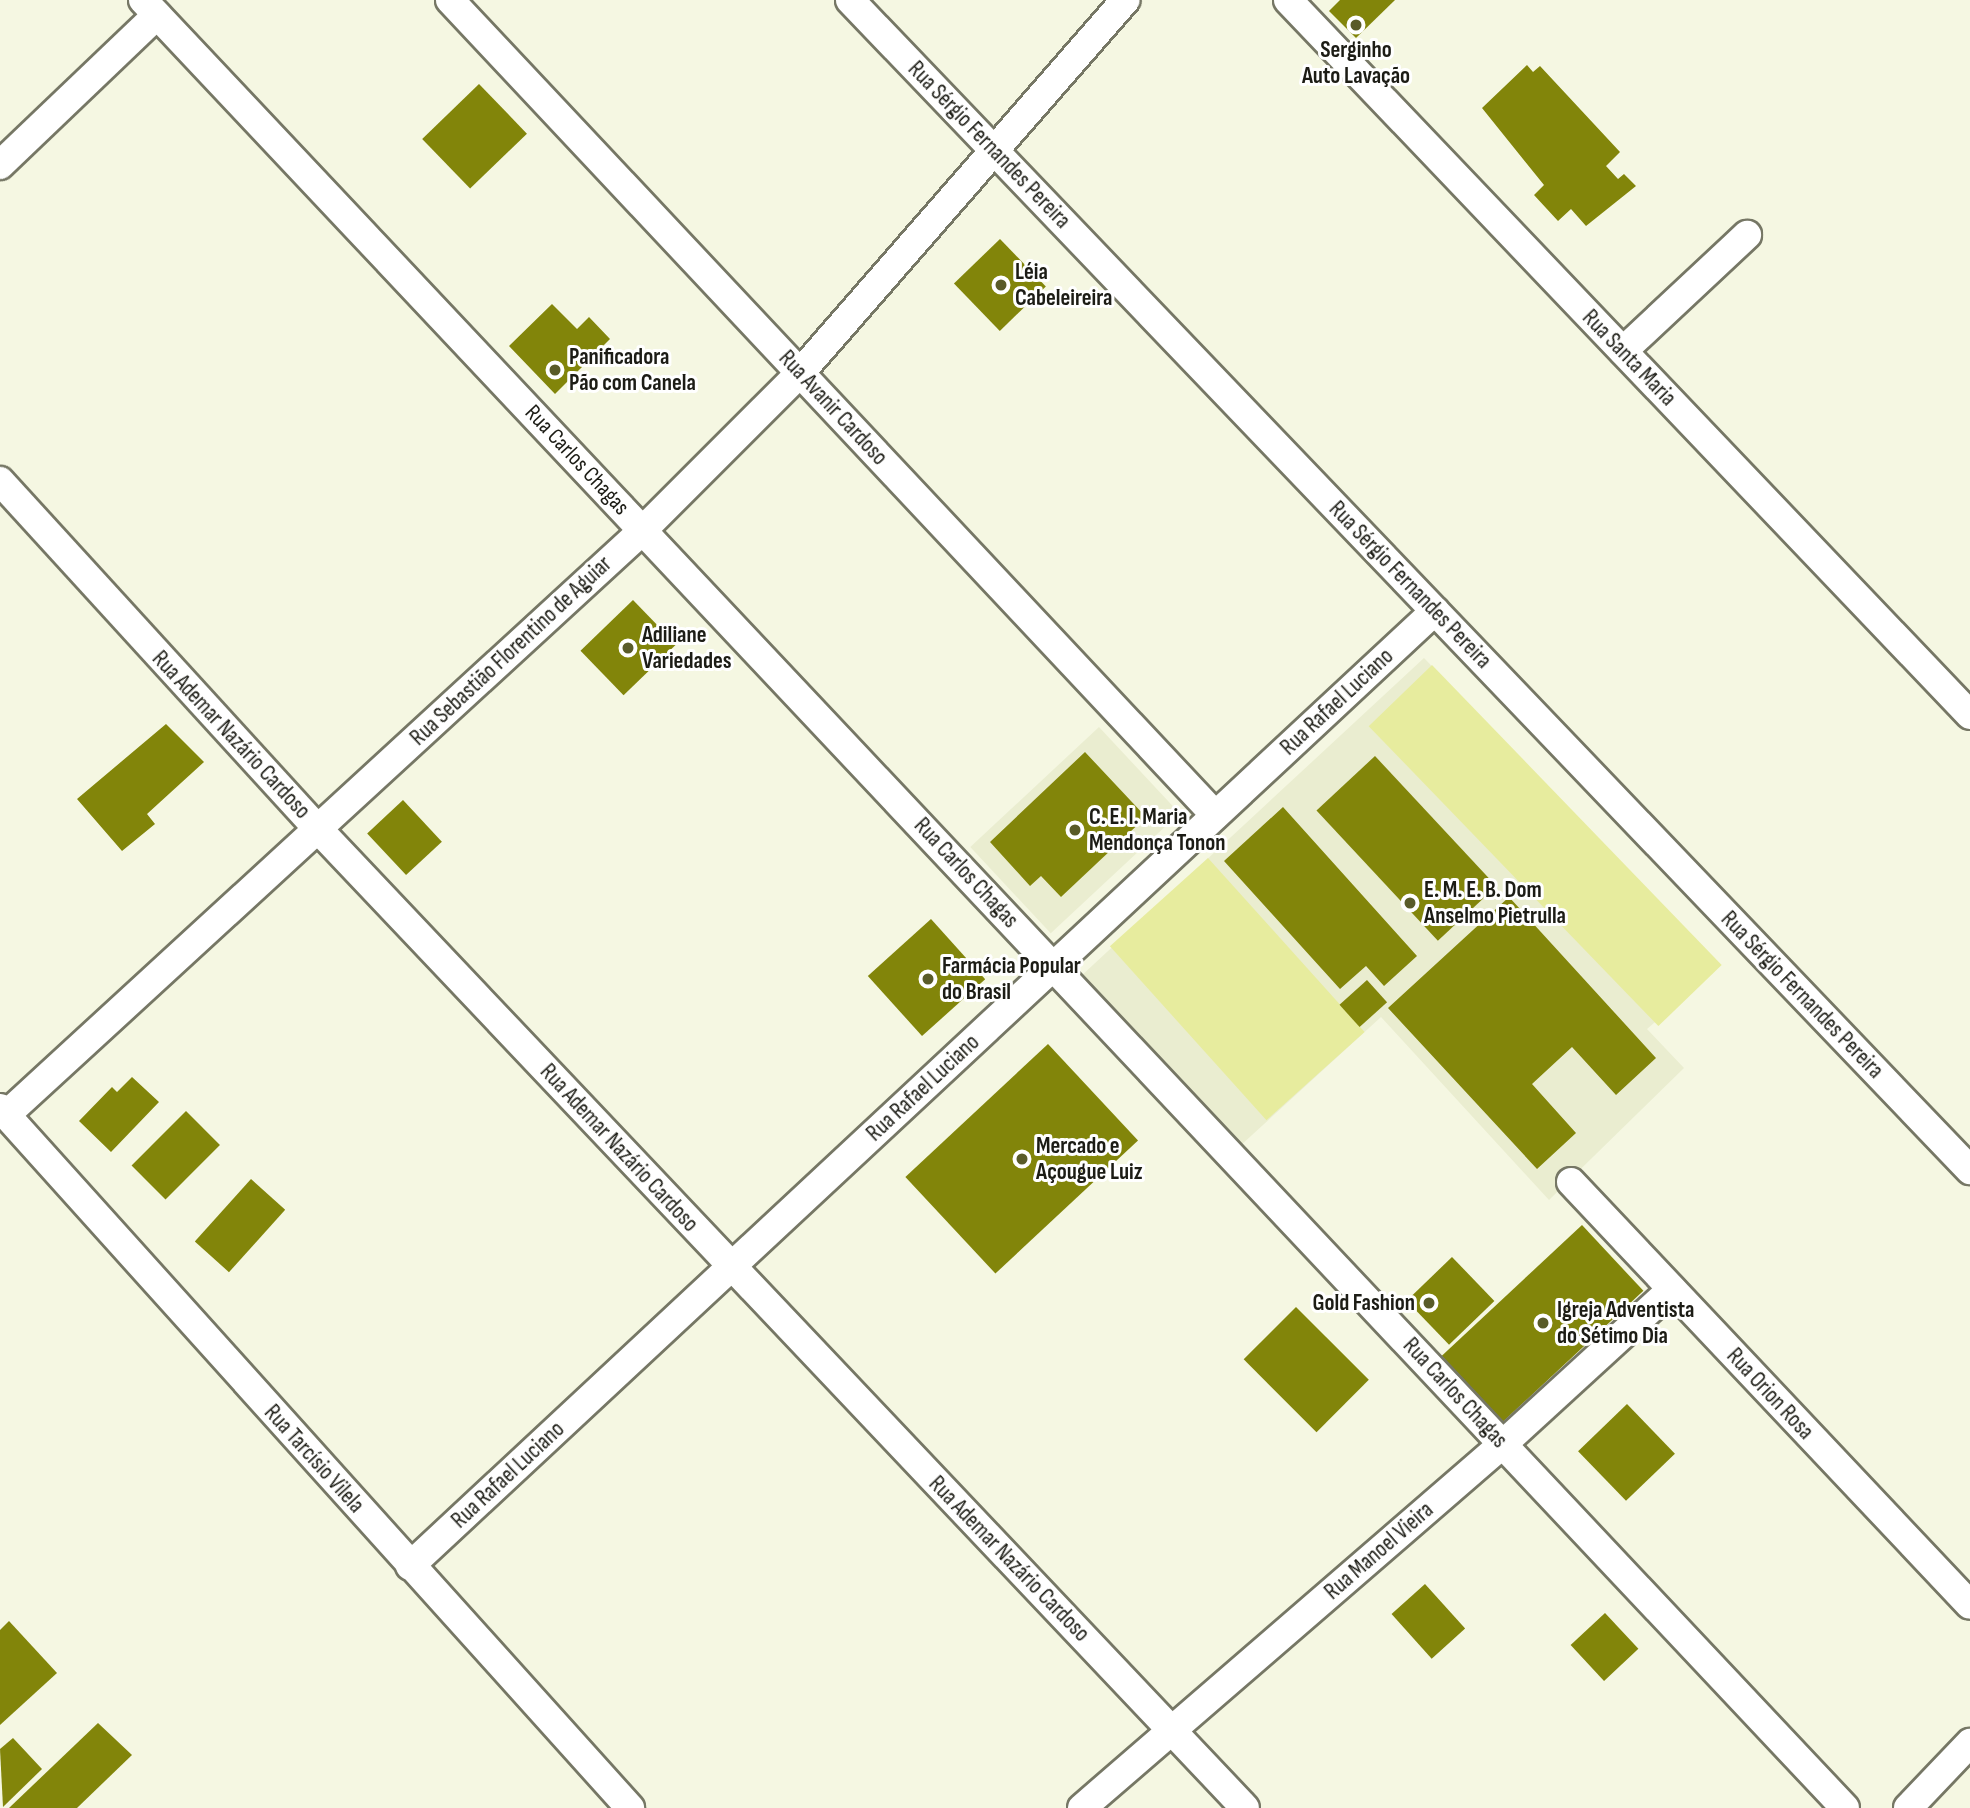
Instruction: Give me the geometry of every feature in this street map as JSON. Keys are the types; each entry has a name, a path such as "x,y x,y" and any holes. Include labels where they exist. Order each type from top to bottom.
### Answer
{"street":[{"name":"Rua Avanir Cardoso","path":"450,0 1215,816"},
{"name":"Rua Sérgio Fernandes Pereira","path":"850,0 1970,1170"},
{"name":"Rua Sebastião Florentino de Aguiar","path":"3,1112 643,530 800,373 1125,0"},
{"name":"Rua Santa Maria","path":"1288,0 1970,715"},
{"path":"0,165 150,7"},
{"name":"Rua Carlos Chagas","path":"150,7 1845,1808"},
{"path":"1623,351 1747,235"},
{"name":"Rua Ademar Nazário Cardoso","path":"0,481 317,829 1245,1808"},
{"name":"Rua Rafael Luciano","path":"410,1566 1435,611"},
{"name":"Rua Tarcísio Vilela","path":"3,1112 630,1808"},
{"name":"Rua Orion Rosa","path":"1571,1182 1970,1605"},
{"name":"Rua Manoel Vieira","path":"1082,1808 1503,1444 1672,1289"},
{"path":"1908,1808 1970,1744"}],"shaded area":[{"name":"E. M. E. B. Dom Anselmo Pietrulla","path":"1424,658 1721,965 1647,1029 1684,1068 1549,1200 1381,1017 1240,1146 1080,977"},
{"name":"C. E. I. Maria Mendonça Tonon","path":"1099,727 1179,813 1051,933 970,847"}],"green space":[{"path":"1432,665 1722,965 1658,1026 1369,726"},
{"path":"1208,858 1365,1032 1266,1120 1110,946"}],"building":[{"name":"Serginho Auto Lavação","path":"1340,0 1395,0 1356,38 1329,11"},
{"path":"1527,65 1533,72 1540,66 1620,152 1606,166 1618,179 1624,174 1636,186 1586,226 1571,209 1558,221 1534,195 1544,185 1482,108"},
{"path":"479,84 527,134 470,189 422,139"},
{"name":"Léia Cabeleireira","path":"1000,239 1046,286 1000,331 954,283"},
{"name":"Panificadora Pão com Canela","path":"552,304 577,329 589,317 610,339 555,394 509,346"},
{"name":"Adiliane Variedades","path":"633,600 676,645 624,695 580,651"},
{"path":"166,724 204,762 147,814 155,824 122,851 77,799"},
{"path":"1085,752 1146,817 1061,897 1041,876 1030,886 990,842"},
{"path":"1375,756 1496,886 1438,941 1316,811"},
{"path":"403,800 442,842 406,875 367,833"},
{"path":"1283,807 1417,956 1384,986 1366,966 1340,989 1224,861"},
{"path":"1509,897 1656,1058 1616,1095 1572,1047 1532,1084 1576,1133 1537,1169 1388,1008"},
{"name":"Farmácia Popular do Brasil","path":"931,919 985,979 922,1036 868,976"},
{"path":"1367,980 1387,1002 1360,1027 1340,1005"},
{"name":"Mercado e Açougue Luiz","path":"1048,1044 1138,1141 995,1274 905,1177"},
{"path":"132,1077 159,1102 111,1152 79,1121 112,1087 117,1092"},
{"path":"186,1111 220,1145 165,1199 132,1165"},
{"path":"251,1179 285,1210 229,1272 195,1241"},
{"name":"Igreja Adventista do Sétimo Dia","path":"1582,1225 1643,1291 1503,1422 1442,1356"},
{"path":"1452,1257 1494,1301 1449,1345 1407,1301"},
{"path":"1296,1307 1369,1380 1317,1432 1244,1359"},
{"path":"1627,1404 1675,1454 1626,1501 1578,1451"},
{"path":"1425,1584 1465,1629 1432,1659 1392,1614"},
{"path":"1605,1613 1638,1649 1604,1681 1571,1645"},
{"path":"9,1621 57,1673 0,1725 0,1630"},
{"path":"98,1723 132,1755 77,1808 9,1808"},
{"path":"13,1738 42,1769 3,1807 0,1749"}],"place":[{"name":"Serginho Auto Lavação","path":"1356,25"},
{"name":"Léia Cabeleireira","path":"1001,285"},
{"name":"Panificadora Pão com Canela","path":"555,370"},
{"name":"Adiliane Variedades","path":"628,648"},
{"name":"C. E. I. Maria Mendonça Tonon","path":"1075,830"},
{"name":"E. M. E. B. Dom Anselmo Pietrulla","path":"1410,903"},
{"name":"Farmácia Popular do Brasil","path":"928,979"},
{"name":"Mercado e Açougue Luiz","path":"1022,1159"},
{"name":"Gold Fashion","path":"1429,1303"},
{"name":"Igreja Adventista do Sétimo Dia","path":"1543,1323"}]}
